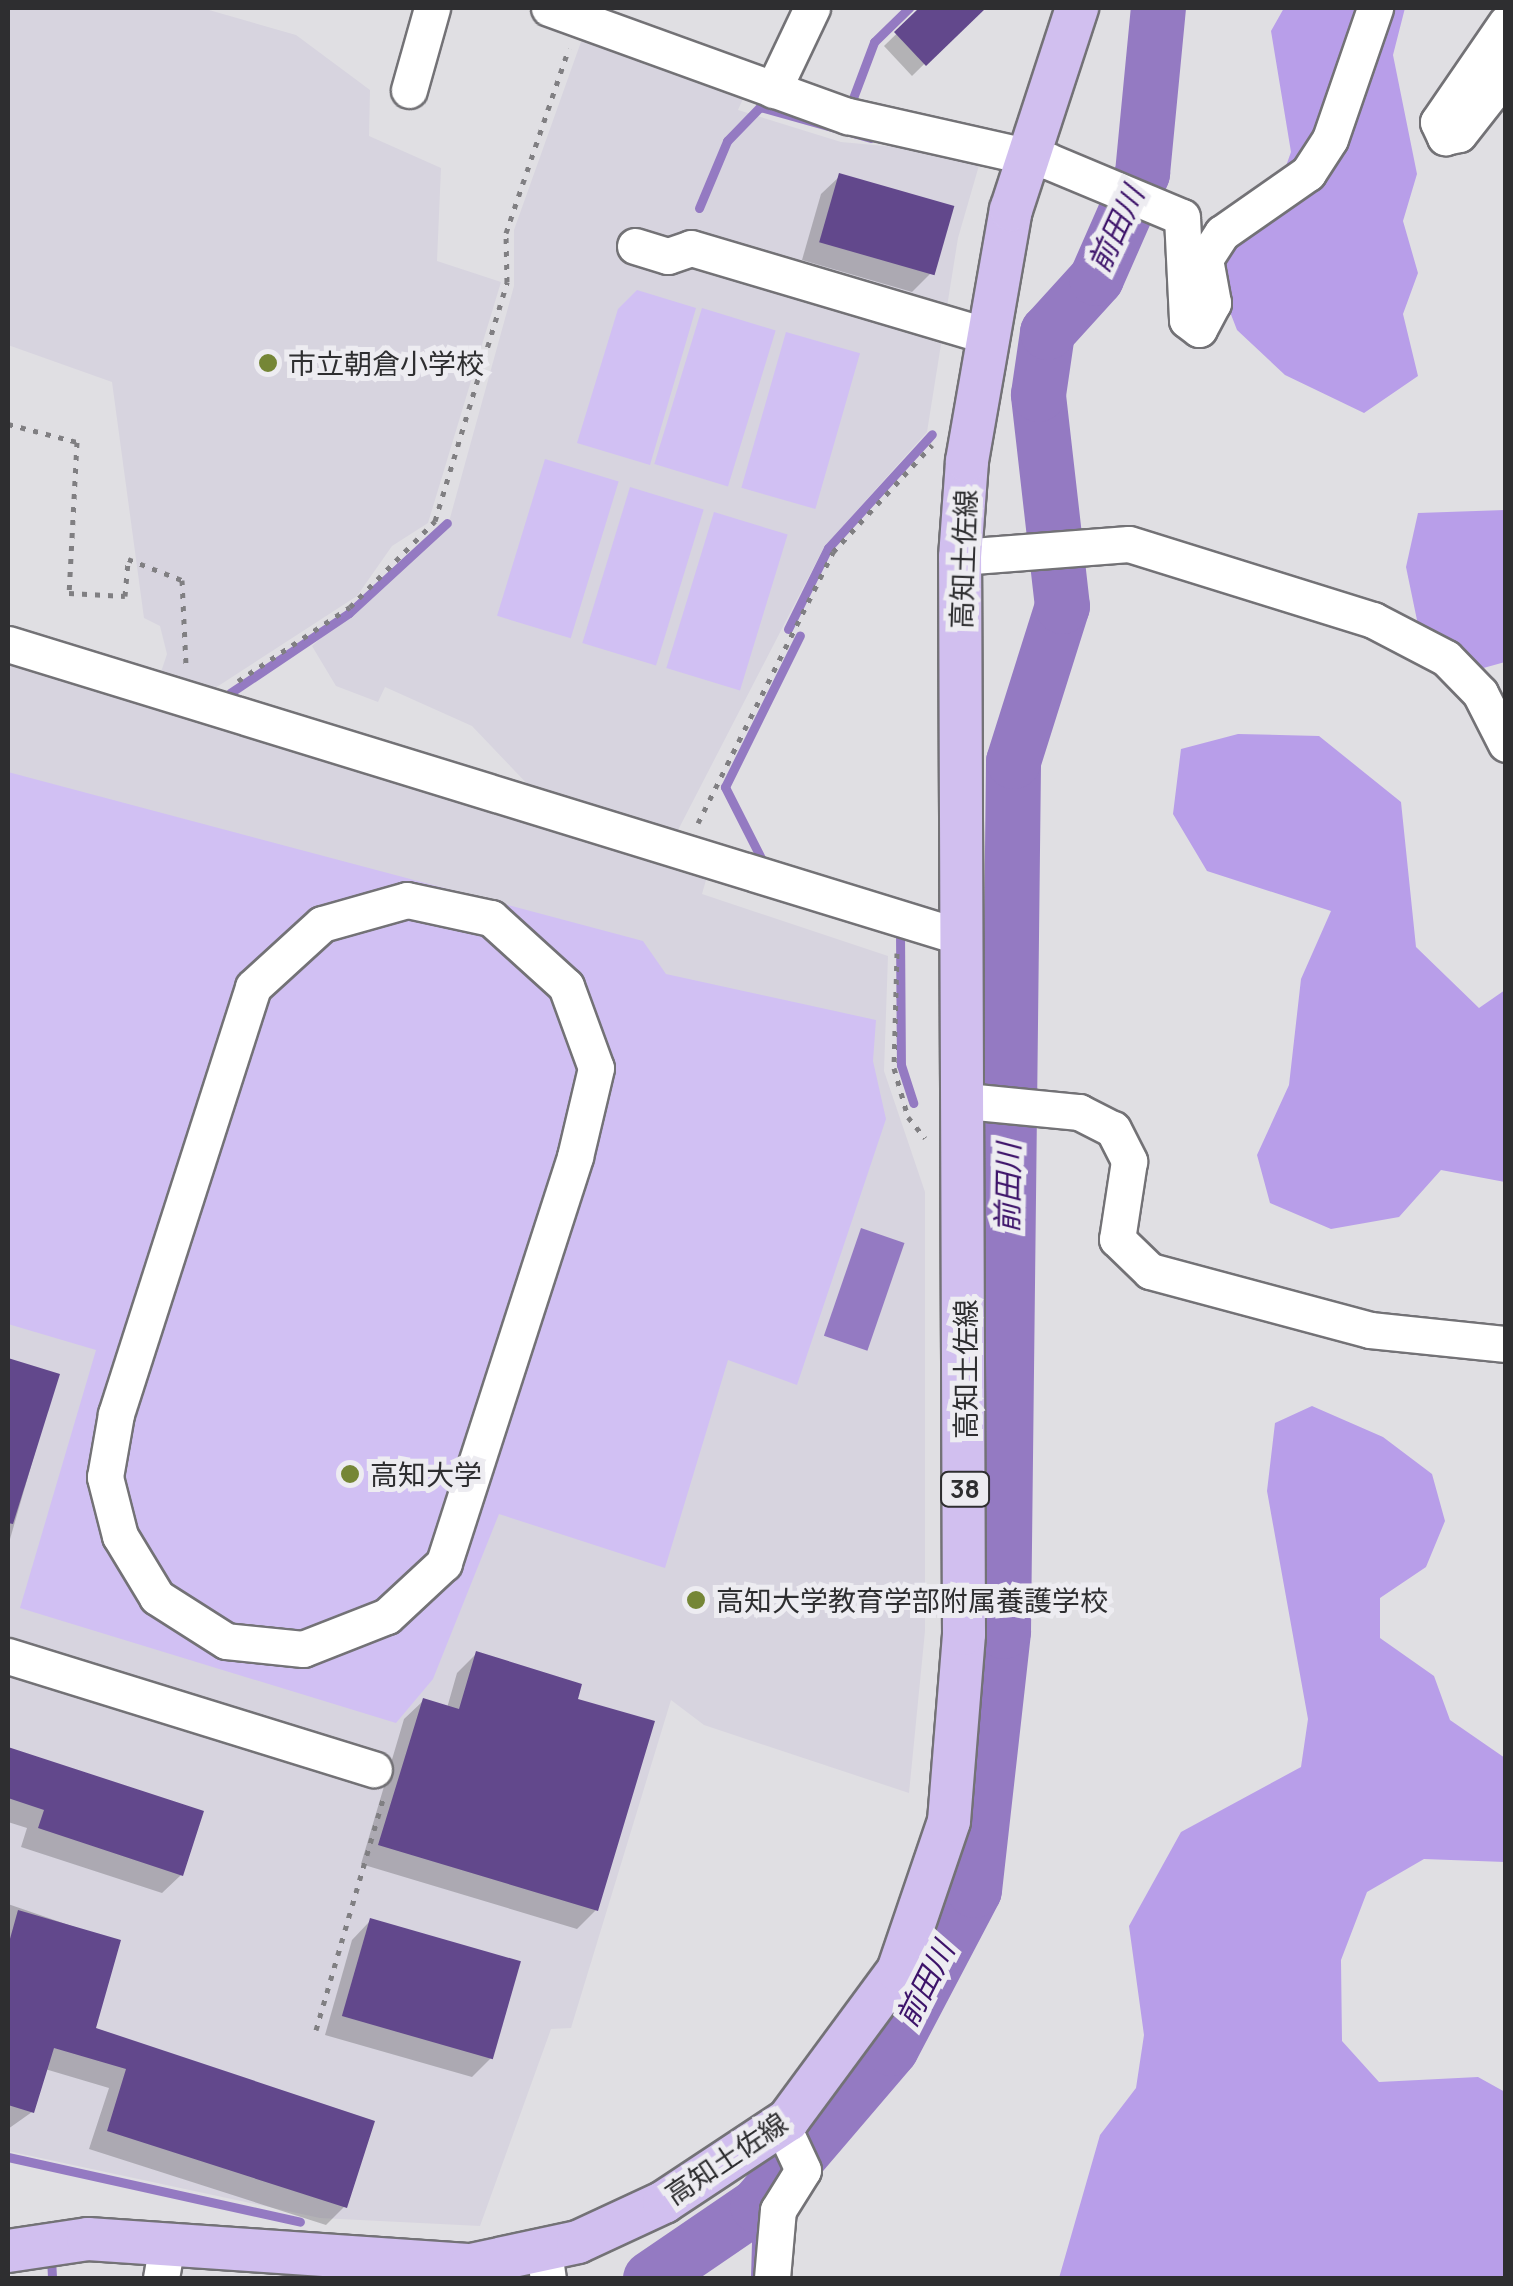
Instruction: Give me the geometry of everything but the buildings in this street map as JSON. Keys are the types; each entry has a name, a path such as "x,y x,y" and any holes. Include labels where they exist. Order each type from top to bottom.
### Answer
{"main road":[{"name":"高知土佐線","path":"8,2251 88,2239 164,2261 546,2265 664,2202 792,2142 898,1971 949,1821 996,1104 964,938 960,557 984,335 1026,154 1077,8"}],"street":[{"path":"408,90 432,8"},
{"path":"773,90 812,8"},
{"path":"564,14 773,90 1026,154 1182,218 1186,320 1199,328 1212,320 1205,259 1222,233 1308,173 1330,139 1375,8"},
{"path":"1506,22 1438,122 1445,137 1458,134 1506,74"},
{"path":"635,246 668,256 691,248 984,335"},
{"path":"960,557 1074,546 1168,554 1412,636 1480,693 1506,744"},
{"path":"8,644 685,848 964,938"},
{"path":"407,900 492,918 566,986 596,1068 575,1157 444,1563 387,1616 303,1649 226,1641 157,1597 120,1536 105,1477 116,1414 253,986 322,924 407,900"},
{"path":"996,1104 1078,1112 1113,1128 1129,1162 1117,1239 1150,1271 1370,1330 1506,1344"},
{"path":"8,1656 370,1782"},
{"path":"772,2278 778,2210 792,2142"}],"path":[{"path":"8,424 77,442 69,593 126,596 128,559 182,580 197,699 350,607 434,521 507,282 506,232 564,14"},
{"path":"685,848 833,552 938,440"},
{"path":"896,958 894,1068 908,1117 927,1140"},
{"path":"316,2030 385,1800 370,1782"}],"shaded area":[{"name":"市立朝倉小学校","path":"8,8 202,8 296,35 370,90 369,136 441,168 437,261 501,282 428,523 392,546 357,596 209,692 160,675 167,654 160,626 144,618 112,382 8,345"},
{"path":"1284,8 1405,8 1393,55 1417,174 1403,221 1418,273 1403,314 1418,376 1364,413 1285,375 1237,330 1220,286 1229,224 1277,191 1291,152 1271,31"},
{"path":"595,36 745,94 738,110 841,142 982,155 958,238 927,432 824,547 676,834 534,791 472,726 385,687 378,702 336,686 312,646 447,529 514,286 514,230 582,39"},
{"path":"637,290 696,308 650,465 577,443 618,309"},
{"path":"702,308 776,331 728,486 654,464"},
{"path":"786,332 860,353 815,509 741,488"},
{"path":"545,459 619,482 571,638 497,616"},
{"path":"630,487 704,510 656,665 582,643"},
{"path":"1505,510 1505,662 1469,672 1418,625 1406,567 1418,513"},
{"path":"714,512 788,535 740,690 666,668"},
{"name":"高知大学","path":"8,659 706,880 702,894 888,956 884,1071 925,1192 925,1631 909,1793 704,1725 671,1700 571,2028 551,2029 480,2226 320,2218 8,2151"},
{"path":"1238,734 1319,736 1401,802 1416,947 1479,1008 1505,990 1505,1182 1441,1170 1399,1217 1331,1229 1270,1203 1257,1155 1289,1085 1301,979 1331,911 1207,871 1173,814 1181,749"},
{"path":"8,772 643,941 666,974 876,1020 873,1061 886,1119 797,1385 728,1360 665,1568 499,1514 433,1679 396,1723 20,1608 96,1350 8,1324"},
{"path":"861,1228 904,1243 867,1351 824,1336"},
{"path":"1312,1406 1383,1437 1432,1474 1445,1521 1426,1567 1380,1598 1380,1638 1434,1676 1450,1720 1505,1758 1505,1862 1424,1859 1367,1892 1341,1960 1342,2041 1379,2082 1478,2077 1505,2092 1505,2278 1059,2278 1100,2135 1136,2088 1144,2035 1129,1926 1181,1832 1301,1767 1308,1719 1267,1491 1275,1423"}],"waterway":[{"path":"853,98 874,42 909,8"},
{"name":"前田川","path":"650,2278 757,2205 891,2048 974,1890 1003,1631 1013,761 1062,606 1038,394 1047,332 1096,278 1142,173 1158,8"},
{"path":"699,208 727,141 760,107 871,138"},
{"path":"788,629 828,548 932,434"},
{"path":"230,693 349,613 447,523"},
{"path":"762,860 725,787 800,635"},
{"path":"900,930 901,1065 913,1103"},
{"path":"8,2157 300,2222"},
{"path":"755,2278 757,2205"},
{"path":"51,2258 52,2278"}],"place":[{"name":"市立朝倉小学校","path":"268,363"},
{"name":"高知大学","path":"350,1474"},
{"name":"高知大学教育学部附属養護学校","path":"696,1600"}]}
